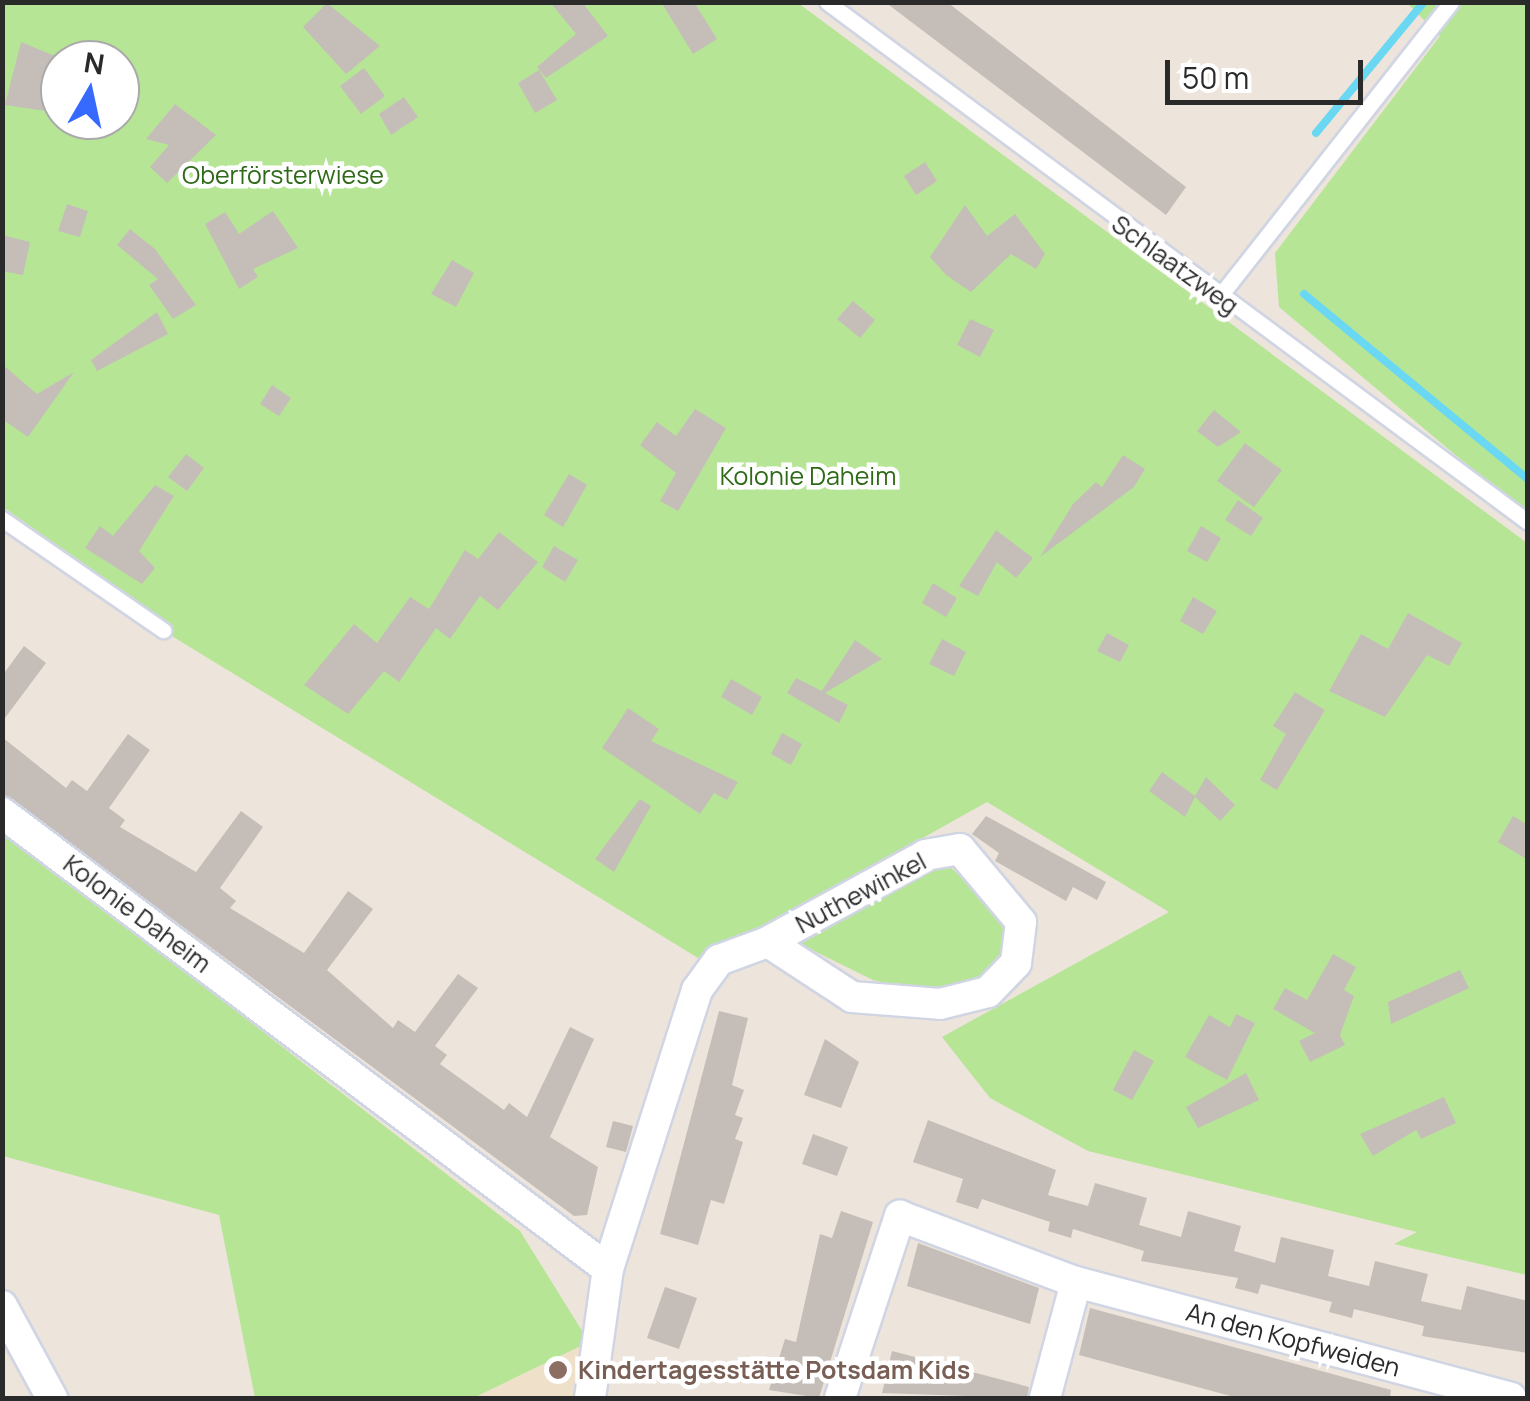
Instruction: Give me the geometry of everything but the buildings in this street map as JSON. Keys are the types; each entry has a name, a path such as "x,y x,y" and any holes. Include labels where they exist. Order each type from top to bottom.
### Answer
{"street":[{"name":"Kolonie Daheim","path":"2,812 608,1269"},
{"name":"Nuthewinkel","path":"590,1398 608,1269 697,990 720,960 768,942 926,855 960,849 1021,922 1016,963 988,992 940,1004 852,997 768,942"},
{"name":"An den Kopfweiden","path":"840,1398 900,1216 1076,1282 1472,1394 1511,1398"},
{"path":"1045,1398 1076,1282"},
{"path":"6,1319 52,1398"}],"lane":[{"name":"Schlaatzweg","path":"827,2 1219,297 1528,522"},
{"path":"1219,297 1450,2"},
{"path":"2,519 163,630"}],"shaded area":[{"name":"Kindertagesstätte Potsdam Kids","path":"589,1342 582,1398 473,1398"}],"green space":[{"name":"Kolonie Daheim","path":"3,3 798,3 1527,543 1527,1275 1394,1244 1417,1232 1088,1151 990,1098 942,1037 1169,912 987,802 703,961 28,548 44,536 3,507"},
{"path":"1407,3 1527,3 1527,515 1279,307 1275,253 1440,36"},
{"path":"2,830 520,1231 589,1342 473,1398 255,1398 219,1215 3,1156"},
{"path":"951,868 1007,917 1003,957 981,981 930,994 873,980 800,944 916,870"}],"waterway":[{"path":"1316,133 1424,2"},
{"path":"1304,294 1528,479"}],"place":[{"name":"Kindertagesstätte Potsdam Kids","path":"558,1370"}],"park label":[{"name":"Oberförsterwiese","path":"283,175"}]}
